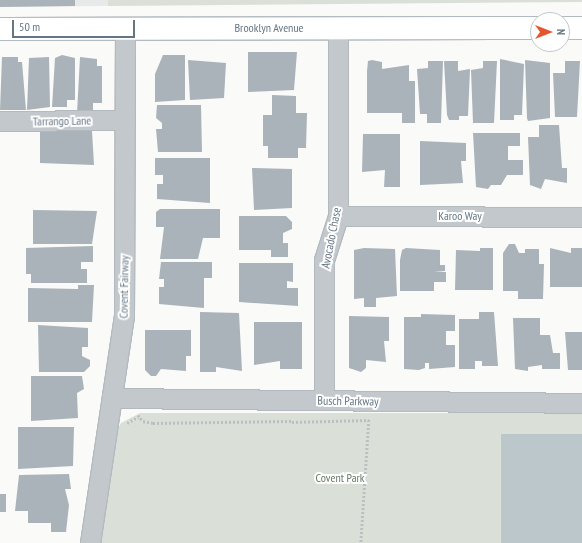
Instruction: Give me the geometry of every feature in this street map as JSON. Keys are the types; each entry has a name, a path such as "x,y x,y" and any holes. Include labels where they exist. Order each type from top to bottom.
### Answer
{"street":[{"name":"Avocado Chase","path":"324,400 324,260 338,216 338,28"},
{"name":"Brooklyn Avenue","path":"0,29 530,28"},
{"path":"570,28 582,28"},
{"name":"Covent Fairway","path":"90,543 114,398 124,316 124,29"},
{"name":"Tarrango Lane","path":"0,121 124,120"},
{"name":"Karoo Way","path":"338,216 582,217"},
{"name":"Busch Parkway","path":"114,398 582,403"}],"path":[{"path":"136,398 138,417 142,421 292,422 368,420 361,543"},
{"path":"292,400 292,422"}],"shaded area":[{"path":"0,0 108,0 108,6 0,7"},
{"path":"501,434 582,434 582,543 501,543"}],"green space":[{"path":"108,0 582,0 582,2 108,6"},
{"name":"Covent Park","path":"140,413 582,413 582,543 99,543 115,434 121,423"}],"building":[{"path":"0,0 75,0 75,6 0,7"},
{"path":"248,52 297,52 294,90 248,92"},
{"path":"62,55 75,58 75,100 67,100 67,107 52,107 55,58"},
{"path":"163,55 185,55 185,100 155,102 155,74"},
{"path":"2,57 18,57 18,62 22,62 26,110 0,110"},
{"path":"49,57 50,107 27,110 29,58"},
{"path":"80,57 97,59 97,66 102,66 102,103 93,103 93,113 77,113"},
{"path":"500,59 524,64 522,115 514,115 514,120 500,120"},
{"path":"188,60 226,63 224,98 190,100"},
{"path":"372,60 382,62 382,69 409,65 409,81 415,81 415,123 402,123 402,113 367,113 367,71 368,61"},
{"path":"525,60 550,63 550,118 528,121"},
{"path":"428,61 443,61 441,123 427,123 427,114 420,114 417,69 428,68"},
{"path":"444,61 458,61 458,71 470,69 468,116 459,116 459,120 449,120 447,115"},
{"path":"483,61 497,61 494,123 473,123 471,70 483,68"},
{"path":"565,61 580,61 577,117 555,117 553,73 565,73"},
{"path":"272,95 296,96 296,113 307,113 306,148 298,148 298,158 268,158 268,146 263,146 263,115 272,115"},
{"path":"157,105 201,105 202,152 158,152 156,129 162,129 162,123 156,118"},
{"path":"539,125 559,125 562,168 567,168 567,183 545,179 541,189 530,185 528,137 539,137"},
{"path":"40,131 92,131 94,165 40,163"},
{"path":"473,133 520,133 520,146 508,146 508,160 523,160 523,175 507,175 501,185 491,185 488,189 476,187"},
{"path":"363,134 400,134 400,187 384,187 385,170 362,172"},
{"path":"420,141 466,143 466,161 461,161 463,183 420,185"},
{"path":"155,158 210,158 210,203 157,199 157,184 163,184 163,175 155,175"},
{"path":"252,168 292,169 292,208 254,210"},
{"path":"160,209 220,209 220,238 203,238 198,259 160,259 164,227 156,227 156,212"},
{"path":"33,210 97,211 92,244 33,244"},
{"path":"239,216 286,216 292,222 292,229 283,233 283,243 288,243 288,257 271,257 271,250 239,250"},
{"path":"509,244 515,244 519,253 525,253 525,249 539,249 539,264 544,264 543,299 518,299 518,291 503,291 503,253"},
{"path":"93,246 93,262 81,262 81,269 87,269 87,283 31,283 31,274 26,274 26,248"},
{"path":"364,248 395,249 397,296 376,298 376,307 364,307 364,298 354,299 354,250"},
{"path":"406,248 440,250 440,265 445,265 445,271 434,272 446,272 446,282 434,282 434,291 400,291 400,260 402,250"},
{"path":"480,248 493,248 493,290 455,290 456,250 480,251"},
{"path":"550,248 571,253 571,248 582,248 582,287 550,287"},
{"path":"161,262 212,262 212,278 204,278 204,308 159,304 159,287 164,287 164,279 159,279"},
{"path":"239,263 293,263 293,282 287,281 287,288 298,288 298,306 239,302"},
{"path":"78,285 94,285 92,322 28,322 28,288 78,289"},
{"path":"200,312 239,313 242,371 216,367 216,372 200,372"},
{"path":"479,312 494,312 498,366 482,366 482,361 475,361 475,369 459,369 459,319 479,319"},
{"path":"421,314 455,315 455,331 446,331 446,345 455,345 455,367 429,369 429,363 425,363 425,368 419,370 404,369 404,317 421,317"},
{"path":"349,316 389,317 389,341 384,341 386,362 366,360 366,368 361,372 349,368"},
{"path":"513,318 540,318 540,335 550,335 553,353 560,353 560,369 542,369 542,365 528,367 528,371 515,369"},
{"path":"254,322 302,322 302,369 280,369 280,361 254,365"},
{"path":"38,325 88,328 88,347 82,347 82,356 90,360 90,366 84,372 39,372"},
{"path":"145,330 191,330 191,356 186,356 186,371 161,369 156,376 151,376 145,370"},
{"path":"565,332 582,332 582,370 568,370"},
{"path":"31,376 82,376 84,389 77,393 78,418 31,421"},
{"path":"18,427 74,427 73,466 18,469"},
{"path":"69,474 71,489 65,489 69,505 66,532 51,532 51,523 28,523 28,511 15,511 19,475"},
{"path":"0,494 6,494 6,512 0,512"}]}
